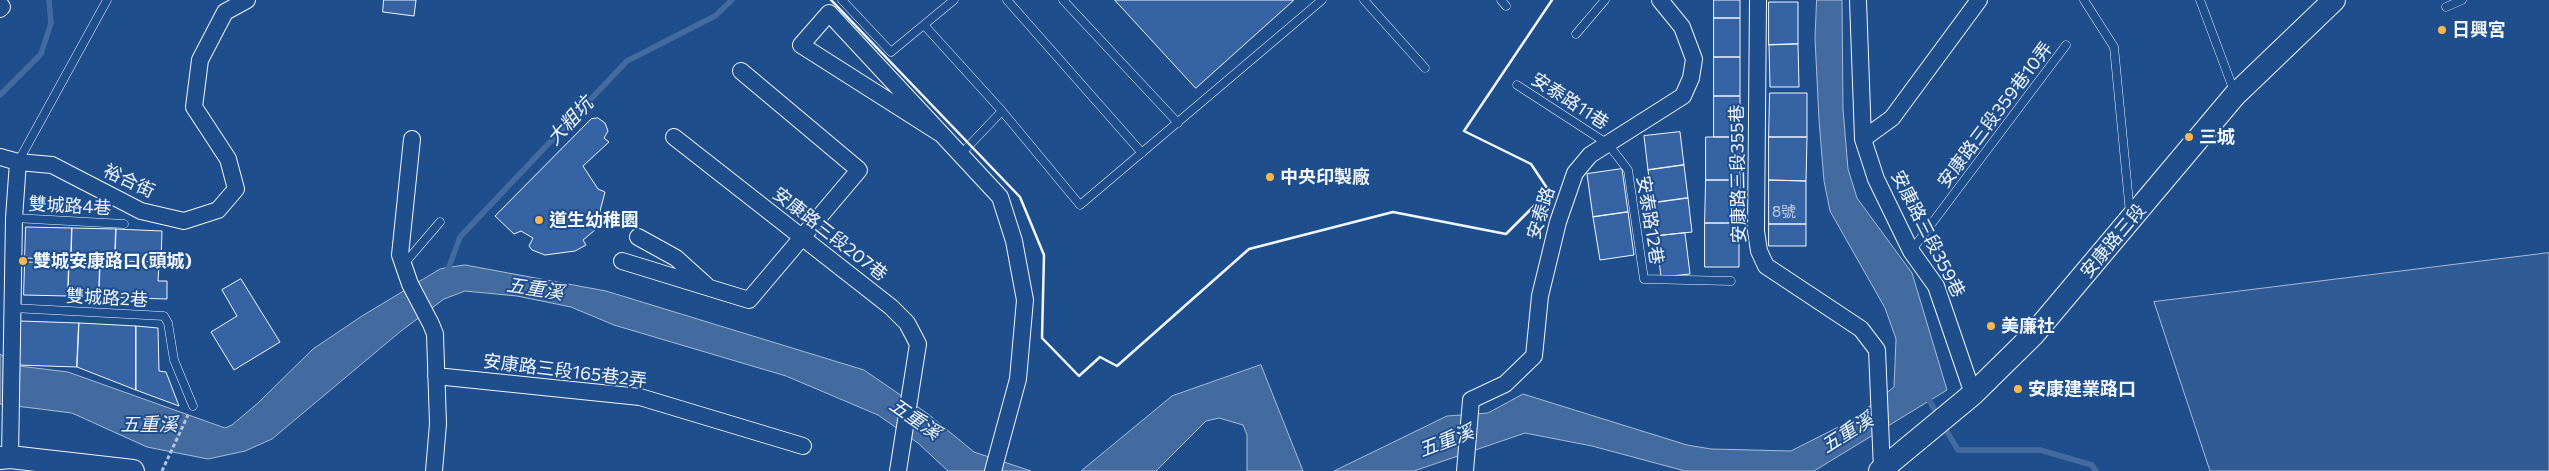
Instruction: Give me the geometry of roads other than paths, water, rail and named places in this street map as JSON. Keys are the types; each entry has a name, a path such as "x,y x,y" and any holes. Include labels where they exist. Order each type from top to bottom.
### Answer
{"main road":[{"name":"安康路三段","path":"1883,471 1973,394 2033,335 2235,95 2334,0"},
{"path":"6,451 133,471"}],"street":[{"name":"裕合街","path":"18,162 52,165 142,211 158,215 184,221 218,210 236,189 228,158 194,107 200,60 224,12 247,0"},
{"name":"安泰路","path":"1464,469 1471,400 1505,384 1534,356 1540,296 1558,222 1575,173 1590,155 1683,96 1691,78 1694,59 1682,27 1660,0"},
{"name":"安康路三段355巷","path":"1758,0 1756,231 1759,251 1766,266 1861,329 1877,350 1883,471"},
{"name":"安康路三段359巷","path":"1858,0 1862,138 1876,179 1911,251 1936,286 1973,394"},
{"path":"1862,138 1892,118 1980,0"},
{"path":"0,4 2,7 0,9"},
{"path":"941,134 801,45 828,13 1000,197 1014,241 1025,300 1018,379 1003,428 993,471"},
{"path":"622,261 749,300 803,239 859,170 741,71"},
{"name":"安康路三段207巷","path":"674,137 891,307 907,323 918,344 898,471"},
{"path":"412,139 400,255 410,284 432,324 435,334 438,424 434,471"},
{"path":"0,157 18,162 14,218 12,339 6,451"},
{"path":"638,237 676,258 712,290"},
{"name":"安康路三段165巷2弄","path":"436,376 640,397 803,446"}],"lane":[{"path":"18,162 107,0"},
{"path":"842,0 891,52 925,26 954,0"},
{"path":"1007,0 1142,153"},
{"path":"1063,0 1178,123"},
{"path":"925,26 1002,111 1080,205 1322,0"},
{"path":"1364,0 1425,68"},
{"path":"1576,34 1606,0"},
{"path":"2084,0 2114,47 2130,221"},
{"path":"2200,0 2235,95"},
{"path":"2446,6 2462,0"},
{"name":"安康路三段359巷10弄","path":"1911,251 2066,45"},
{"name":"安泰路11巷","path":"1516,85 1608,144"},
{"path":"961,154 1002,111"},
{"name":"安泰路12巷","path":"1608,144 1628,170 1644,279 1731,281"},
{"name":"雙城路4巷","path":"14,218 124,224"},
{"path":"404,264 440,222"},
{"name":"雙城路2巷","path":"13,308 164,316 168,323 174,360 193,406"}],"water":[{"name":"五重溪","path":"1817,0 1842,0 1843,109 1848,169 1857,198 1912,273 1947,390 1814,471 1685,471 1592,446 1525,433 1414,471 1334,471 1447,416 1488,413 1523,394 1687,445 1711,449 1791,451 1852,420 1894,387 1896,339 1885,308 1830,211 1824,181 1815,38"},
{"name":"五重溪","path":"465,265 606,291 864,370 928,414 974,452 1031,471 948,471 918,443 878,415 786,376 614,325 571,307 517,296 465,291 444,299 401,331 272,439 245,451 208,459 147,447 72,413 0,404 0,354 19,366 68,372 225,428 232,425 258,403 313,349 362,316 440,269"},
{"path":"1261,365 1303,471 1247,471 1247,435 1243,425 1219,418 1206,421 1156,471 1081,471 1172,396"}],"waterway":[{"path":"0,95 41,54 51,23 49,0"},
{"name":"大粗坑","path":"446,275 460,237 627,61 715,16 732,0"},
{"path":"1926,395 1939,417"},
{"path":"1943,425 1958,450 2040,450 2092,465 2096,471"}],"place":[{"name":"日興宮","path":"2442,30"},
{"name":"三城","path":"2189,137"},
{"name":"中央印製廠","path":"1270,177"},
{"name":"道生幼稚園","path":"539,220"},
{"name":"雙城安康路口(頭城)","path":"23,261"},
{"name":"美廉社","path":"1991,326"},
{"name":"安康建業路口","path":"2018,389"}]}
